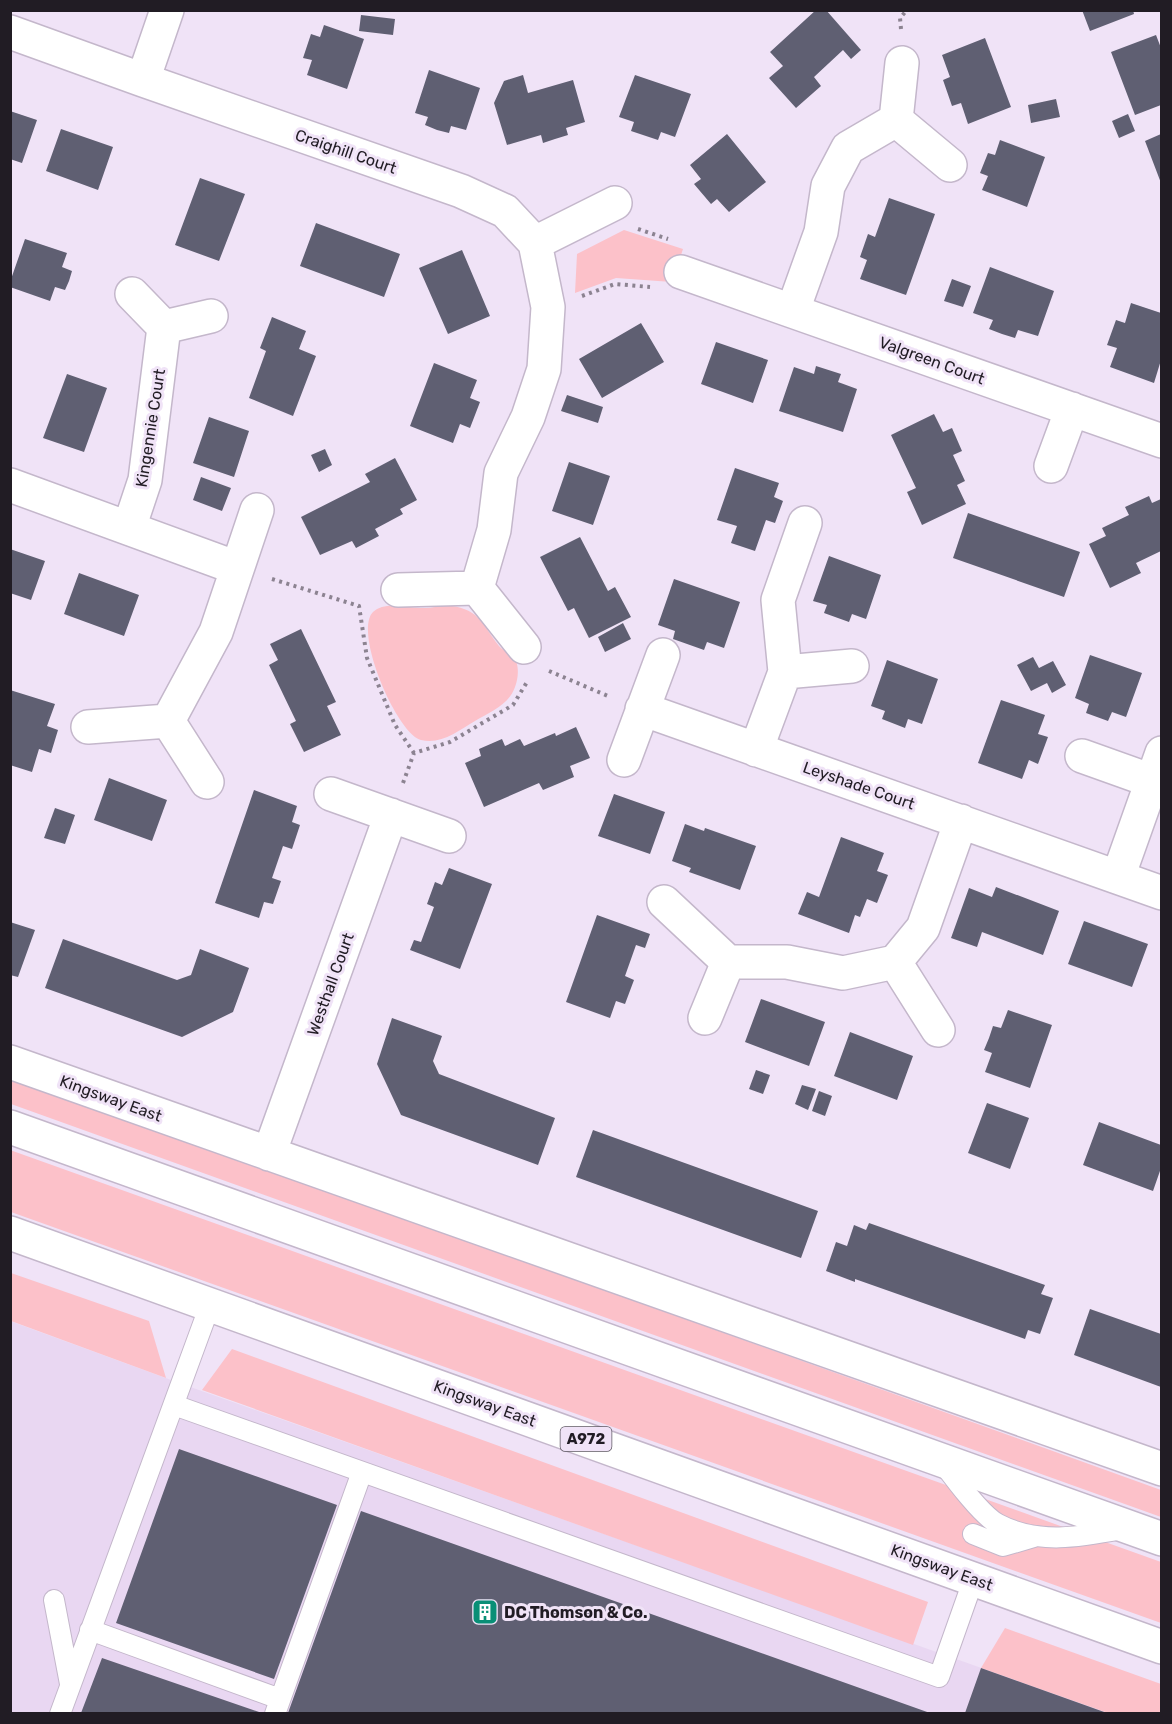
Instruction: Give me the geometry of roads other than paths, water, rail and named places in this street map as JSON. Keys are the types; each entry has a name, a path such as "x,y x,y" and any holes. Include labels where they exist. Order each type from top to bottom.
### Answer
{"main road":[{"path":"143,81 167,10"},
{"name":"Craighill Court","path":"10,32 143,81 461,191 505,212 536,243"},
{"path":"896,120 902,63"},
{"path":"896,120 950,165"},
{"path":"793,310 821,231 828,186 848,148 896,120"},
{"path":"477,588 494,530 501,473 528,417 544,369 548,307 536,243 615,203"},
{"name":"Valgreen Court","path":"681,272 1161,441"},
{"path":"132,294 164,327 211,316"},
{"name":"Kingennie Court","path":"129,528 145,480 164,327"},
{"path":"1051,466 1072,409"},
{"path":"10,484 237,568"},
{"path":"168,721 216,632 256,510"},
{"path":"756,750 785,672 778,600 805,523"},
{"path":"398,590 477,588"},
{"path":"477,588 527,661"},
{"path":"624,760 663,655"},
{"path":"785,672 852,666"},
{"name":"Leyshade Court","path":"642,709 1161,893"},
{"path":"88,727 168,721"},
{"path":"168,721 207,782"},
{"path":"1082,756 1157,767 1118,877"},
{"path":"331,794 449,836"},
{"name":"Westhall Court","path":"269,1154 391,815"},
{"path":"664,903 728,962 787,962 843,973 895,962 923,928 961,821"},
{"path":"705,1018 728,962"},
{"path":"895,962 938,1030"},
{"name":"Kingsway East","path":"10,1062 1161,1468"},
{"path":"10,1127 1161,1539"},
{"name":"Kingsway East","path":"10,1233 1161,1647"}],"lane":[{"path":"60,1713 210,1305"},
{"path":"174,1405 939,1677 974,1578"},
{"path":"938,1458 965,1492 997,1524 1034,1537"},
{"path":"90,1630 278,1706 362,1472"},
{"path":"973,1534 1003,1546 1034,1537 1073,1538 1130,1528"},
{"path":"54,1600 70,1684"}],"place":[{"name":"DC Thomson & Co.","path":"485,1612"}]}
